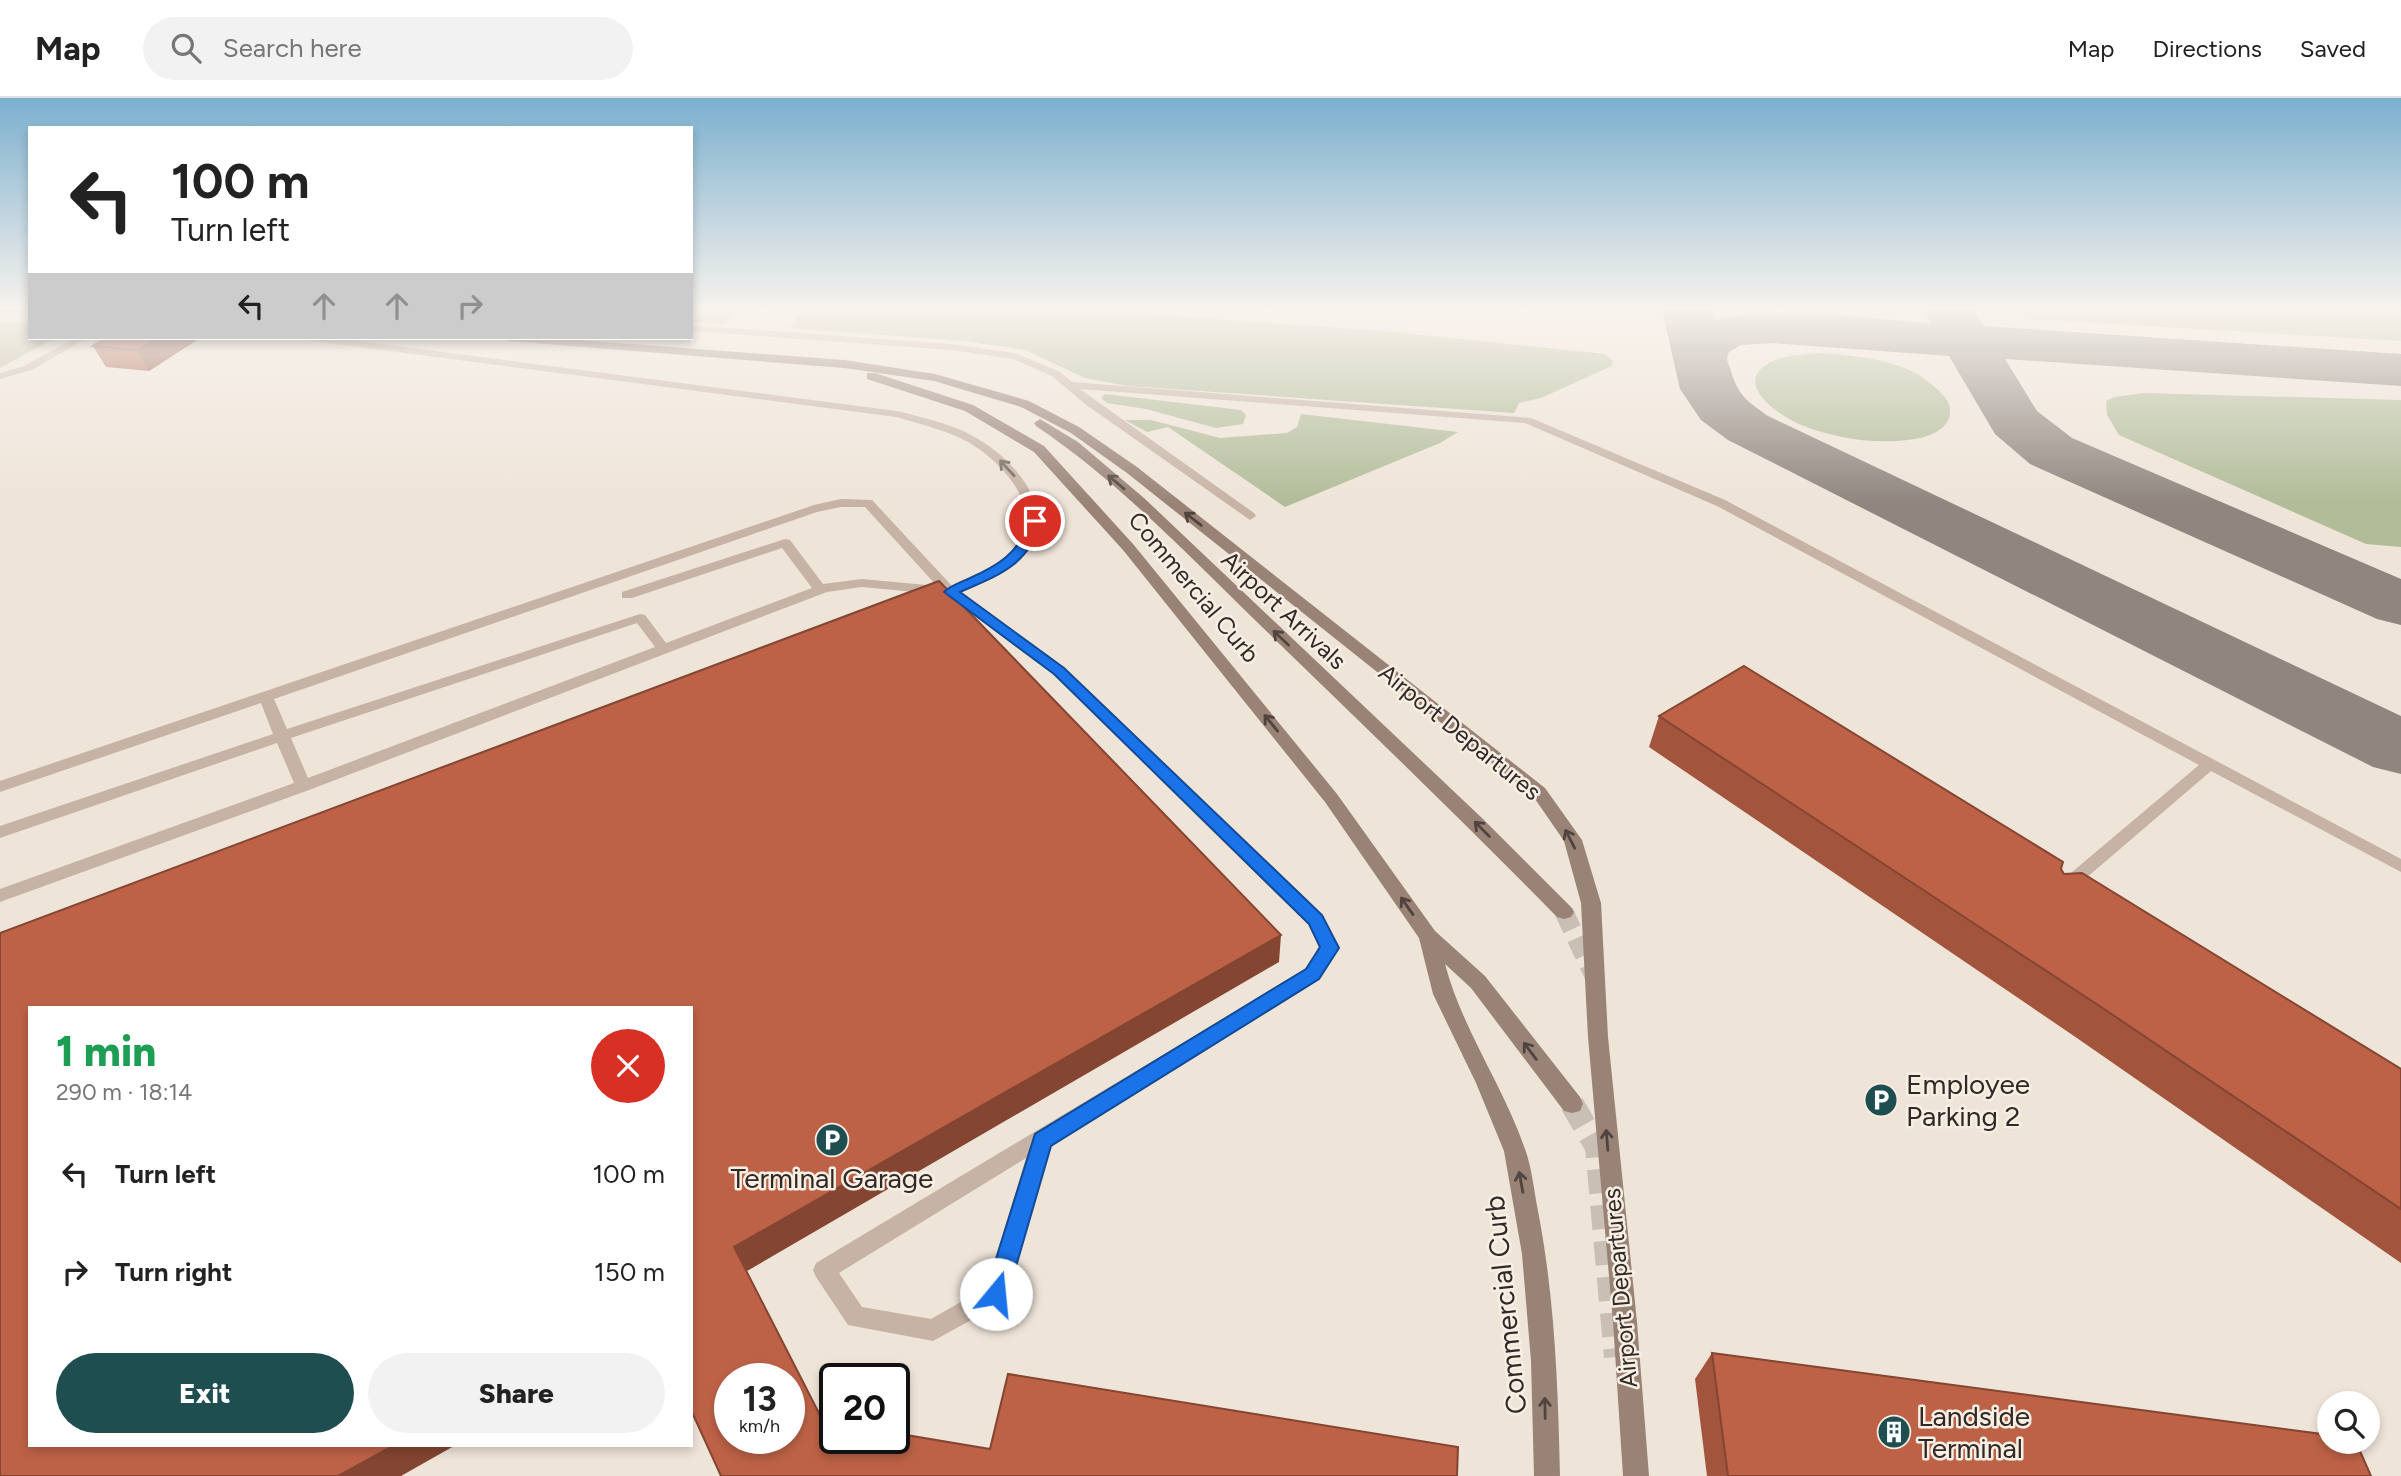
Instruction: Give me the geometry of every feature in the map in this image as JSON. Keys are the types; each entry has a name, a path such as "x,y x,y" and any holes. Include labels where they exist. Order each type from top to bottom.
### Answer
{"street":[{"name":"Commercial Curb","path":"866,374 969,408 1039,449 1136,557 1323,787 1428,936 1478,982 1573,1104"},
{"path":"911,374 935,378 985,393"},
{"name":"Airport Arrivals","path":"985,393 1045,426 1073,445 1139,501 1477,824 1564,912"},
{"name":"Airport Departures","path":"985,393 1025,404 1075,430 1132,470 1539,792 1573,840 1591,903 1598,1037 1625,1322 1636,1476"},
{"name":"Commercial Curb","path":"1428,936 1443,994 1487,1083 1515,1152 1534,1254 1544,1361 1547,1476"}],"lane":[{"path":"592,374 897,414 972,440 998,458 1016,478 1029,500 1035,521 1030,537 1018,555 997,570 924,602"},
{"path":"1056,374 1250,516"},
{"path":"1069,385 1527,420 1721,503 2401,866"},
{"path":"0,787 814,509 841,503 868,503 950,592 1059,671 1315,920 1330,948 1312,974 824,1270 856,1317 933,1330 996,1294 1042,1140"},
{"path":"627,595 785,542 820,589"},
{"path":"612,576 663,649"},
{"path":"0,896 303,786 820,589 862,583 950,592"},
{"path":"0,832 640,618"},
{"path":"265,695 303,786"},
{"path":"2051,898 2210,764"}],"green space":[{"path":"1077,374 1594,374 1541,398 1519,403 1514,413 1127,386"},
{"path":"1758,374 1916,374 1946,399 1950,410 1949,418 1940,430 1915,439 1871,441 1842,437 1799,424 1780,413 1762,397 1756,388"},
{"path":"2144,393 2401,400 2401,547 2366,544 2119,435 2107,415 2106,401 2114,397"},
{"path":"1105,394 1241,410 1246,415 1243,424 1216,428 1146,409 1107,403 1101,398"},
{"path":"1301,414 1458,432 1440,443 1285,507 1168,427 1147,432 1125,420 1151,420 1220,438 1287,433 1297,427"}],"building":[{"name":"Terminal Garage","path":"939,581 1281,935 734,1247 793,1363 714,1363 714,1454 805,1454 805,1386 819,1413 819,1454 910,1454 910,1436 990,1449 1008,1374 1458,1447 1457,1476 721,1476 693,1414 693,1006 28,1006 28,1447 391,1447 338,1476 0,1476 0,933"},
{"path":"1744,666 2063,862 2061,869 2064,874 2082,873 2401,1069 2401,1209 2098,1005 1659,716"},
{"name":"Landside Terminal","path":"1712,1353 2317,1433 2317,1454 2361,1454 2371,1476 1728,1476"}],"taxiway":[{"path":"1704,374 1708,389 1721,408 1748,428 2401,748"},
{"path":"1987,374 2015,422 2051,451 2401,604"}],"tunnel":[{"path":"1564,912 1594,976"},
{"path":"1572,1104 1597,1147 1616,1357"}],"place":[{"name":"Employee Parking 2","path":"1881,1100"},
{"name":"Terminal Garage","path":"832,1140"},
{"name":"Landside Terminal","path":"1894,1432"}],"route":[{"path":"996,1294 1042,1140 1312,974 1330,948 1315,920 1059,671 950,592 997,570 1018,555 1030,537 1035,521"}]}
